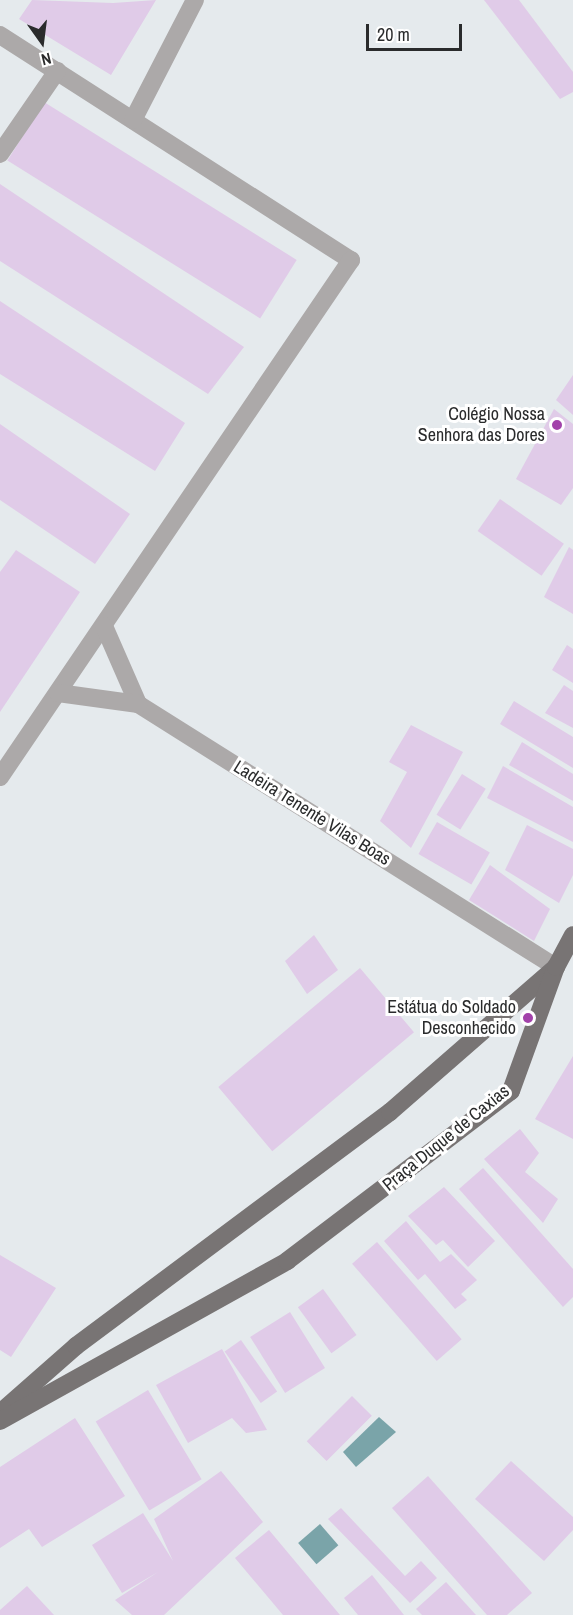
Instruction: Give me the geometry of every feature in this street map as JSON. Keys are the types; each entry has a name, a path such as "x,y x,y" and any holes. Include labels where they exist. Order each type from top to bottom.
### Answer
{"main road":[{"path":"0,1413 76,1346 390,1113 556,967 573,934"},
{"name":"Praça Duque de Caxias","path":"0,1421 287,1261 511,1091 556,967"}],"street":[{"path":"133,120 195,0"},
{"path":"0,35 351,260 0,777"},
{"path":"0,154 57,71"},
{"path":"104,627 138,704"},
{"path":"58,693 138,704"},
{"name":"Ladeira Tenente Vilas Boas","path":"138,704 556,967"}],"water":[{"path":"379,1417 396,1432 356,1467 343,1452"},
{"path":"320,1524 338,1545 316,1564 298,1543"}],"building":[{"path":"32,0 113,3 156,0 111,75 19,19"},
{"path":"484,0 519,0 573,72 573,92 560,99"},
{"path":"44,102 297,260 260,318 7,161"},
{"path":"0,184 244,347 208,394 0,261"},
{"path":"0,301 185,423 155,471 0,374"},
{"path":"573,375 573,415 556,400"},
{"name":"Colégio Nossa Senhora das Dores","path":"554,409 573,424 573,488 561,505 516,479"},
{"path":"0,424 130,514 95,564 0,500"},
{"path":"500,499 564,544 542,576 478,531"},
{"path":"569,547 573,550 573,614 544,597"},
{"path":"16,550 80,592 0,712 0,572"},
{"path":"567,645 573,649 573,683 552,670"},
{"path":"564,685 573,691 573,728 545,713"},
{"path":"514,701 573,737 573,768 500,724"},
{"path":"411,725 463,752 411,848 380,821 407,772 389,762"},
{"path":"522,742 573,774 573,801 509,765"},
{"path":"503,766 573,807 573,842 487,798"},
{"path":"462,774 486,789 460,830 437,815"},
{"path":"437,822 490,852 471,885 418,854"},
{"path":"527,825 573,849 573,875 559,903 505,870"},
{"path":"490,865 550,909 534,941 469,900"},
{"path":"314,935 338,970 307,994 285,961"},
{"path":"360,968 414,1032 272,1151 218,1087"},
{"path":"573,1056 573,1139 535,1119"},
{"path":"520,1129 539,1153 525,1172 558,1199 543,1223 484,1159"},
{"path":"483,1168 573,1269 573,1297 563,1307 459,1189"},
{"path":"444,1187 495,1241 468,1267 443,1240 436,1245 408,1216"},
{"path":"406,1221 440,1262 451,1254 477,1280 461,1294 467,1300 455,1309 425,1274 418,1280 384,1241"},
{"path":"377,1242 462,1339 437,1361 352,1264"},
{"path":"0,1255 56,1288 11,1357 0,1350"},
{"path":"323,1289 357,1335 331,1353 298,1307"},
{"path":"290,1312 325,1368 285,1393 250,1337"},
{"path":"241,1340 277,1392 261,1403 225,1351"},
{"path":"222,1349 267,1430 246,1433 232,1418 188,1443 156,1385"},
{"path":"148,1390 202,1479 149,1511 96,1421"},
{"path":"352,1396 372,1416 327,1461 307,1441"},
{"path":"75,1418 125,1496 42,1547 29,1529 0,1548 0,1467"},
{"path":"511,1461 573,1517 573,1530 544,1561 475,1499"},
{"path":"221,1471 263,1522 164,1615 132,1615 115,1600 158,1572 122,1593 92,1545 143,1513 173,1561 154,1519"},
{"path":"428,1476 532,1593 507,1615 487,1615 392,1508"},
{"path":"341,1508 405,1576 421,1561 437,1578 410,1603 328,1519"},
{"path":"269,1530 340,1615 283,1615 235,1558"},
{"path":"372,1575 404,1615 358,1615 344,1598"},
{"path":"446,1582 476,1615 422,1615 416,1609"},
{"path":"27,1586 54,1615 0,1615 0,1610"}],"place":[{"name":"Colégio Nossa Senhora das Dores","path":"557,425"},
{"name":"Estátua do Soldado Desconhecido","path":"528,1018"}]}
